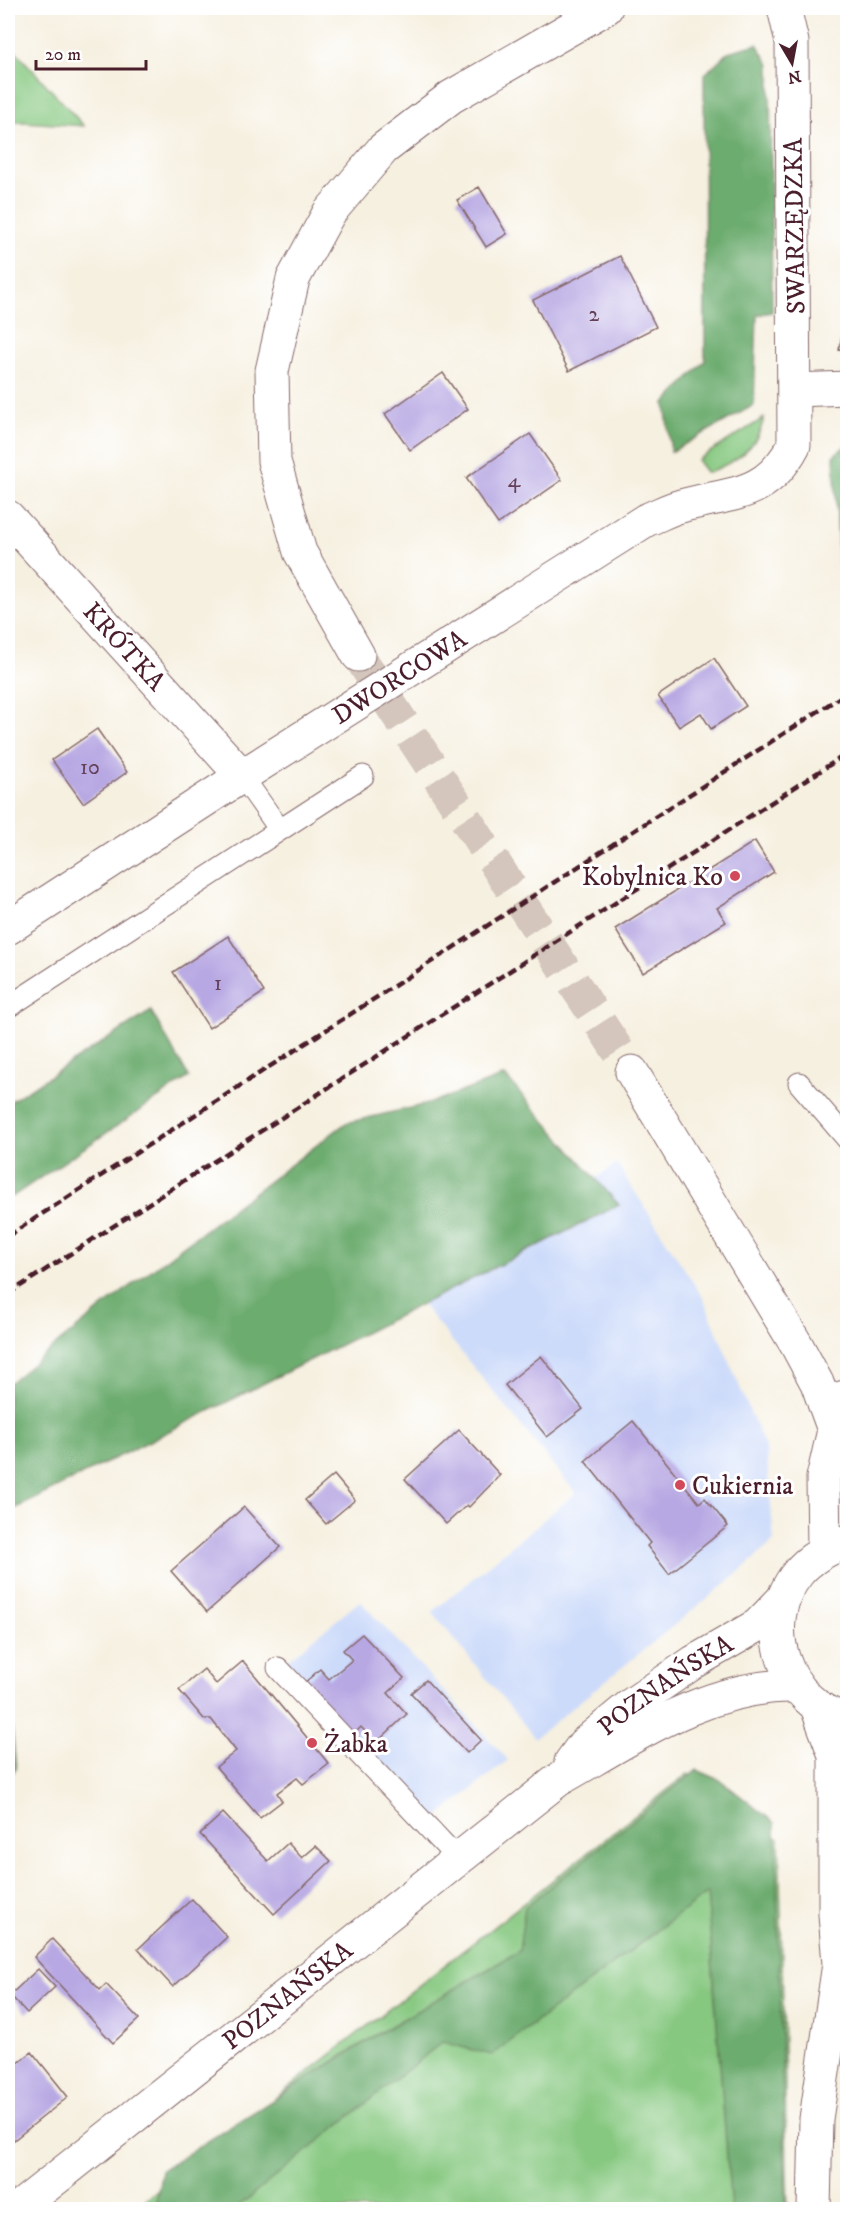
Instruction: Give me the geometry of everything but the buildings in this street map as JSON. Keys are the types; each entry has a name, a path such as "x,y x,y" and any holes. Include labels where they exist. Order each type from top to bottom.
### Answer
{"street":[{"path":"358,656 300,552 274,461 272,371 293,279 328,213 383,149 452,97 606,8"},
{"name":"SWARZĘDZKA","path":"784,8 792,42 794,445"},
{"path":"795,390 848,388"},
{"name":"DWORCOWA","path":"8,928 242,776 646,520 680,506 724,498 764,482 777,473 794,445"},
{"name":"KRÓTKA","path":"8,517 242,776"},
{"path":"632,1072 796,1344 838,1419 823,1478 836,1545 798,1573 783,1599 777,1629 782,1659 806,1696 835,1755 835,1914 843,1953 814,2141 814,2210"},
{"name":"POZNAŃSKA","path":"558,1780 584,1744 631,1705 694,1662 758,1625 783,1599"},
{"name":"POZNAŃSKA","path":"16,2210 558,1780 656,1725 712,1700 746,1689 806,1696"},
{"path":"806,1696 848,1720"}],"lane":[{"path":"242,776 280,830"},
{"path":"8,1007 363,776"},
{"path":"799,1083 848,1140"},
{"path":"278,1668 458,1859"}],"shaded area":[{"path":"617,1164 703,1298 766,1450 774,1541 730,1580 535,1738 432,1612 576,1493 416,1297"},
{"path":"360,1601 508,1760 433,1821 285,1662"}],"green space":[{"path":"8,43 84,126 8,121"},
{"path":"757,44 770,65 772,312 757,315 754,405 671,452 665,403 705,361 704,75 728,52"},
{"path":"764,418 761,429 750,447 727,464 707,473 697,460"},
{"path":"847,445 847,566 839,563 834,455"},
{"path":"151,1011 189,1077 12,1197 8,1196 8,1103"},
{"path":"505,1076 619,1205 8,1512 8,1384 108,1303 346,1123 427,1104"},
{"path":"8,1688 16,1769 8,1777"},
{"path":"697,1770 720,1780 775,1823 786,2209 731,2209 707,1893 492,2055 442,2042 235,2209 148,2209 155,2208 162,2170 376,2035 519,1951 525,1907"},
{"path":"688,1774 779,1839 788,2209 133,2210"}],"tunnel":[{"path":"358,655 632,1072"}],"railway":[{"path":"8,1236 848,692"},
{"path":"8,1294 848,753"}],"place":[{"name":"Kobylnica Ko","path":"735,876"},
{"name":"Cukiernia","path":"680,1485"},
{"name":"Żabka","path":"312,1743"}]}
